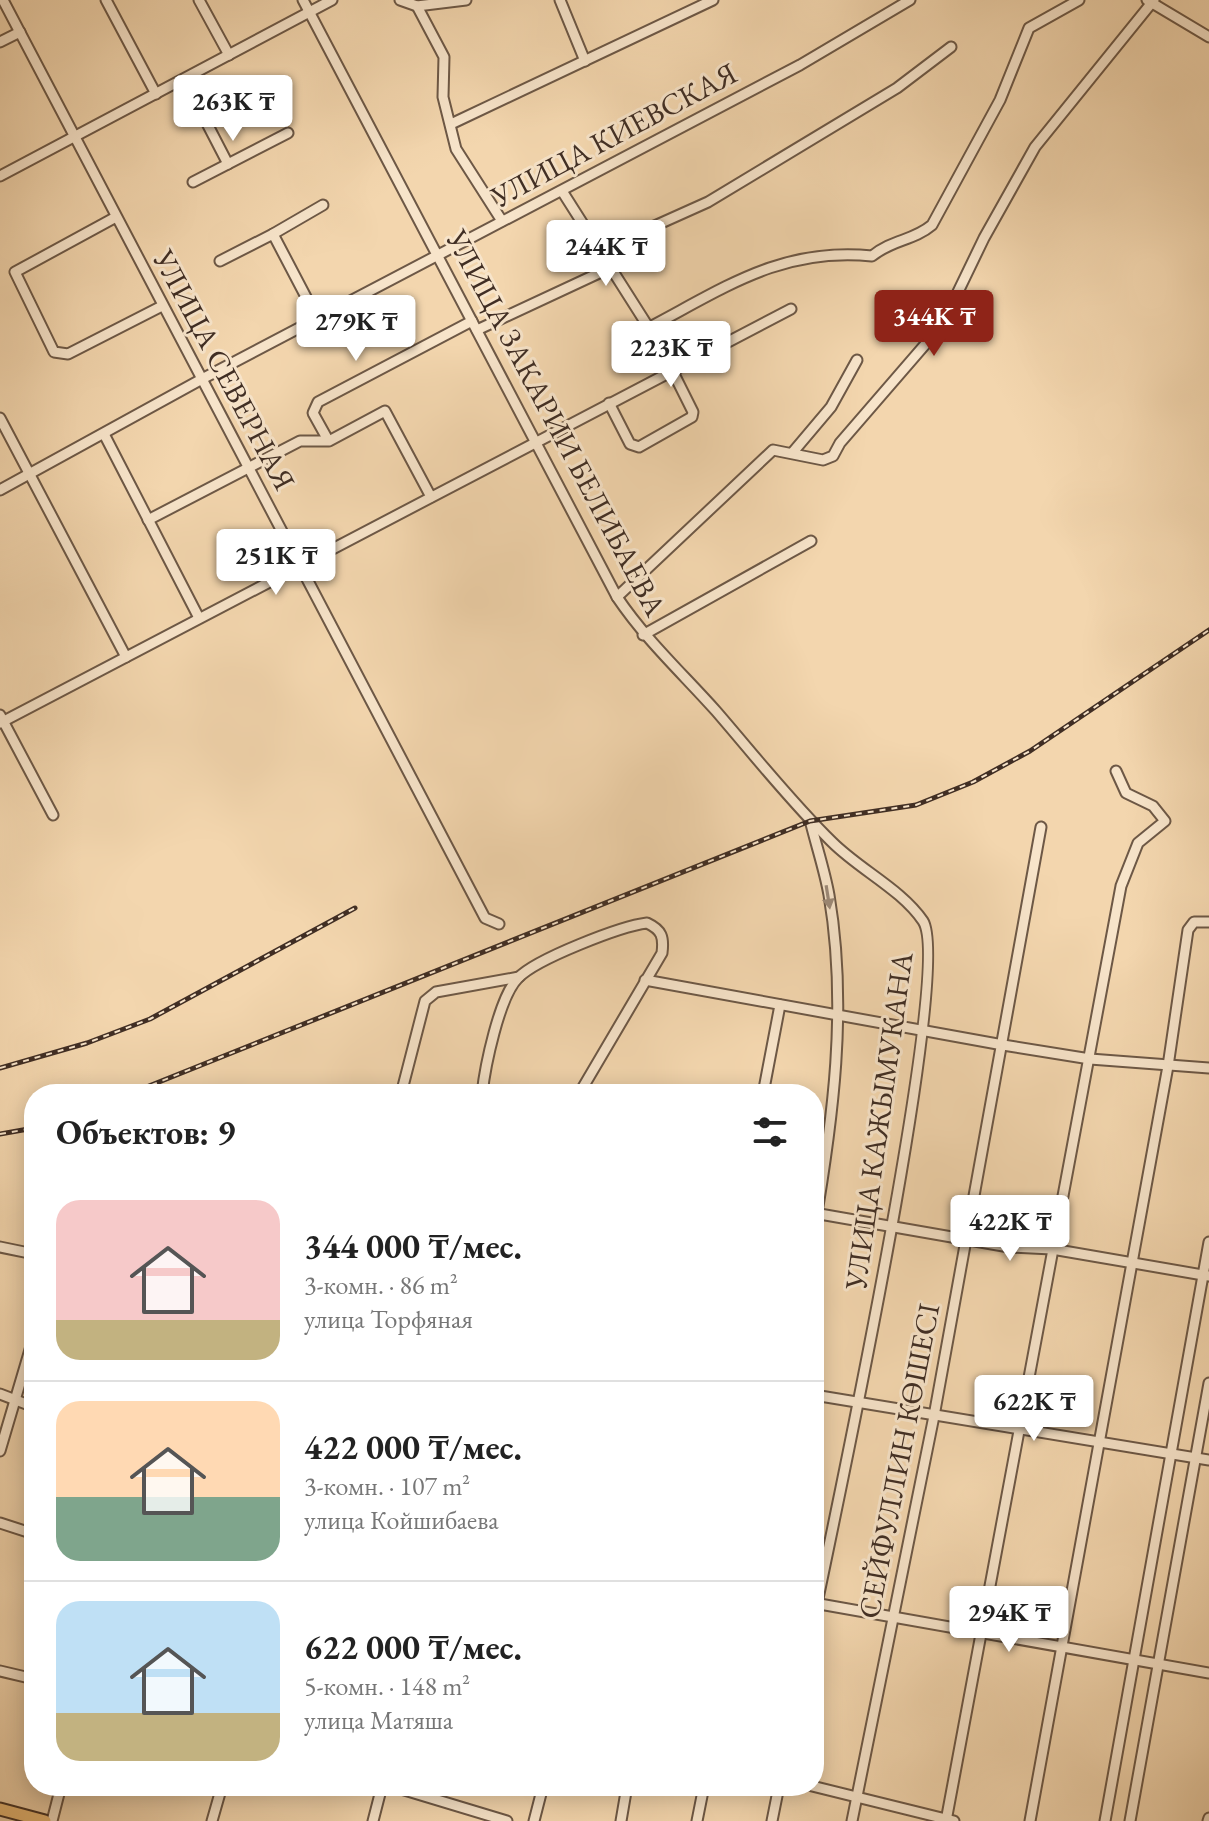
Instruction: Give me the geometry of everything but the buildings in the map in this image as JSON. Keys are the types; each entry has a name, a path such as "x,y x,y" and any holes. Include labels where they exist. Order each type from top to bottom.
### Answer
{"main road":[{"path":"0,1809 45,1821"}],"street":[{"name":"УЛИЦА СЕВЕРНАЯ","path":"3,0 485,918 499,924"},
{"path":"107,0 156,94"},
{"path":"199,0 229,55"},
{"name":"УЛИЦА ЗАКАРИИ БЕЛИБАЕВА","path":"303,0 617,597 643,635 713,708 810,821"},
{"path":"0,176 332,0"},
{"path":"400,0 417,6 466,0"},
{"path":"560,0 585,61"},
{"path":"451,124 713,0"},
{"name":"УЛИЦА КИЕВСКАЯ","path":"0,490 202,379 800,65 910,0"},
{"path":"650,327 750,274 825,253 872,256 889,242 924,231 932,225 1000,100 1029,28 1079,0"},
{"path":"617,597 773,450 828,461 936,334 1035,147 1151,1 1209,37"},
{"path":"417,6 444,57 443,97 456,149 502,221"},
{"path":"0,42 20,32"},
{"path":"601,250 708,202 897,88 951,47"},
{"path":"184,79 228,164"},
{"path":"193,182 288,133"},
{"path":"562,191 650,327 674,369 693,412 692,417 639,447 630,444 609,403"},
{"path":"220,261 323,205"},
{"path":"116,217 15,272 54,352 68,354 162,306"},
{"path":"273,234 317,318"},
{"path":"328,440 313,413 318,402 474,325 612,267"},
{"path":"53,815 1,720 791,309"},
{"path":"793,452 831,407 857,360"},
{"path":"148,520 300,441 328,440 385,411 431,497"},
{"path":"0,418 126,657"},
{"path":"104,434 199,618"},
{"path":"643,635 811,541"},
{"path":"824,1789 949,1821 1121,886 1138,843 1165,821 1153,806 1126,793 1116,771"},
{"path":"810,821 829,896 839,1015 835,1073 824,1150"},
{"name":"УЛИЦА КАЖЫМУКАНА","path":"810,821 854,864 909,903 925,925 929,944 921,1030 893,1227 824,1564"},
{"name":"СЕЙФУЛЛИН КӨШЕСІ","path":"852,1821 934,1416 1041,827"},
{"path":"1030,1821 1168,1066 1188,930 1194,922 1209,922"},
{"path":"404,1084 425,1001 436,992 519,977 554,956 637,924 647,923 659,928 664,939 662,953 585,1084"},
{"path":"483,1084 487,1056 519,977"},
{"path":"645,980 1090,1059 1209,1068"},
{"path":"765,1084 780,1005"},
{"path":"824,1215 1206,1276"},
{"path":"1105,1821 1206,1276 1209,1242"},
{"path":"0,1247 24,1252"},
{"path":"0,1451 24,1370"},
{"path":"1130,1821 1209,1383"},
{"path":"0,1394 24,1404"},
{"path":"824,1397 1209,1460"},
{"path":"0,1523 24,1531"},
{"path":"824,1604 1209,1673"},
{"path":"0,1671 24,1677"},
{"path":"52,1821 58,1796"},
{"path":"212,1821 219,1796"},
{"path":"373,1821 379,1796"},
{"path":"424,1796 507,1821"},
{"path":"534,1821 540,1796"},
{"path":"621,1821 625,1796"},
{"path":"697,1821 702,1796"},
{"path":"772,1821 777,1796"}],"railway":[{"path":"154,1084 810,821 916,805 973,782 1030,751 1209,630"},
{"path":"0,1068 87,1043 150,1019 355,908"},
{"path":"0,1134 24,1130"}]}
